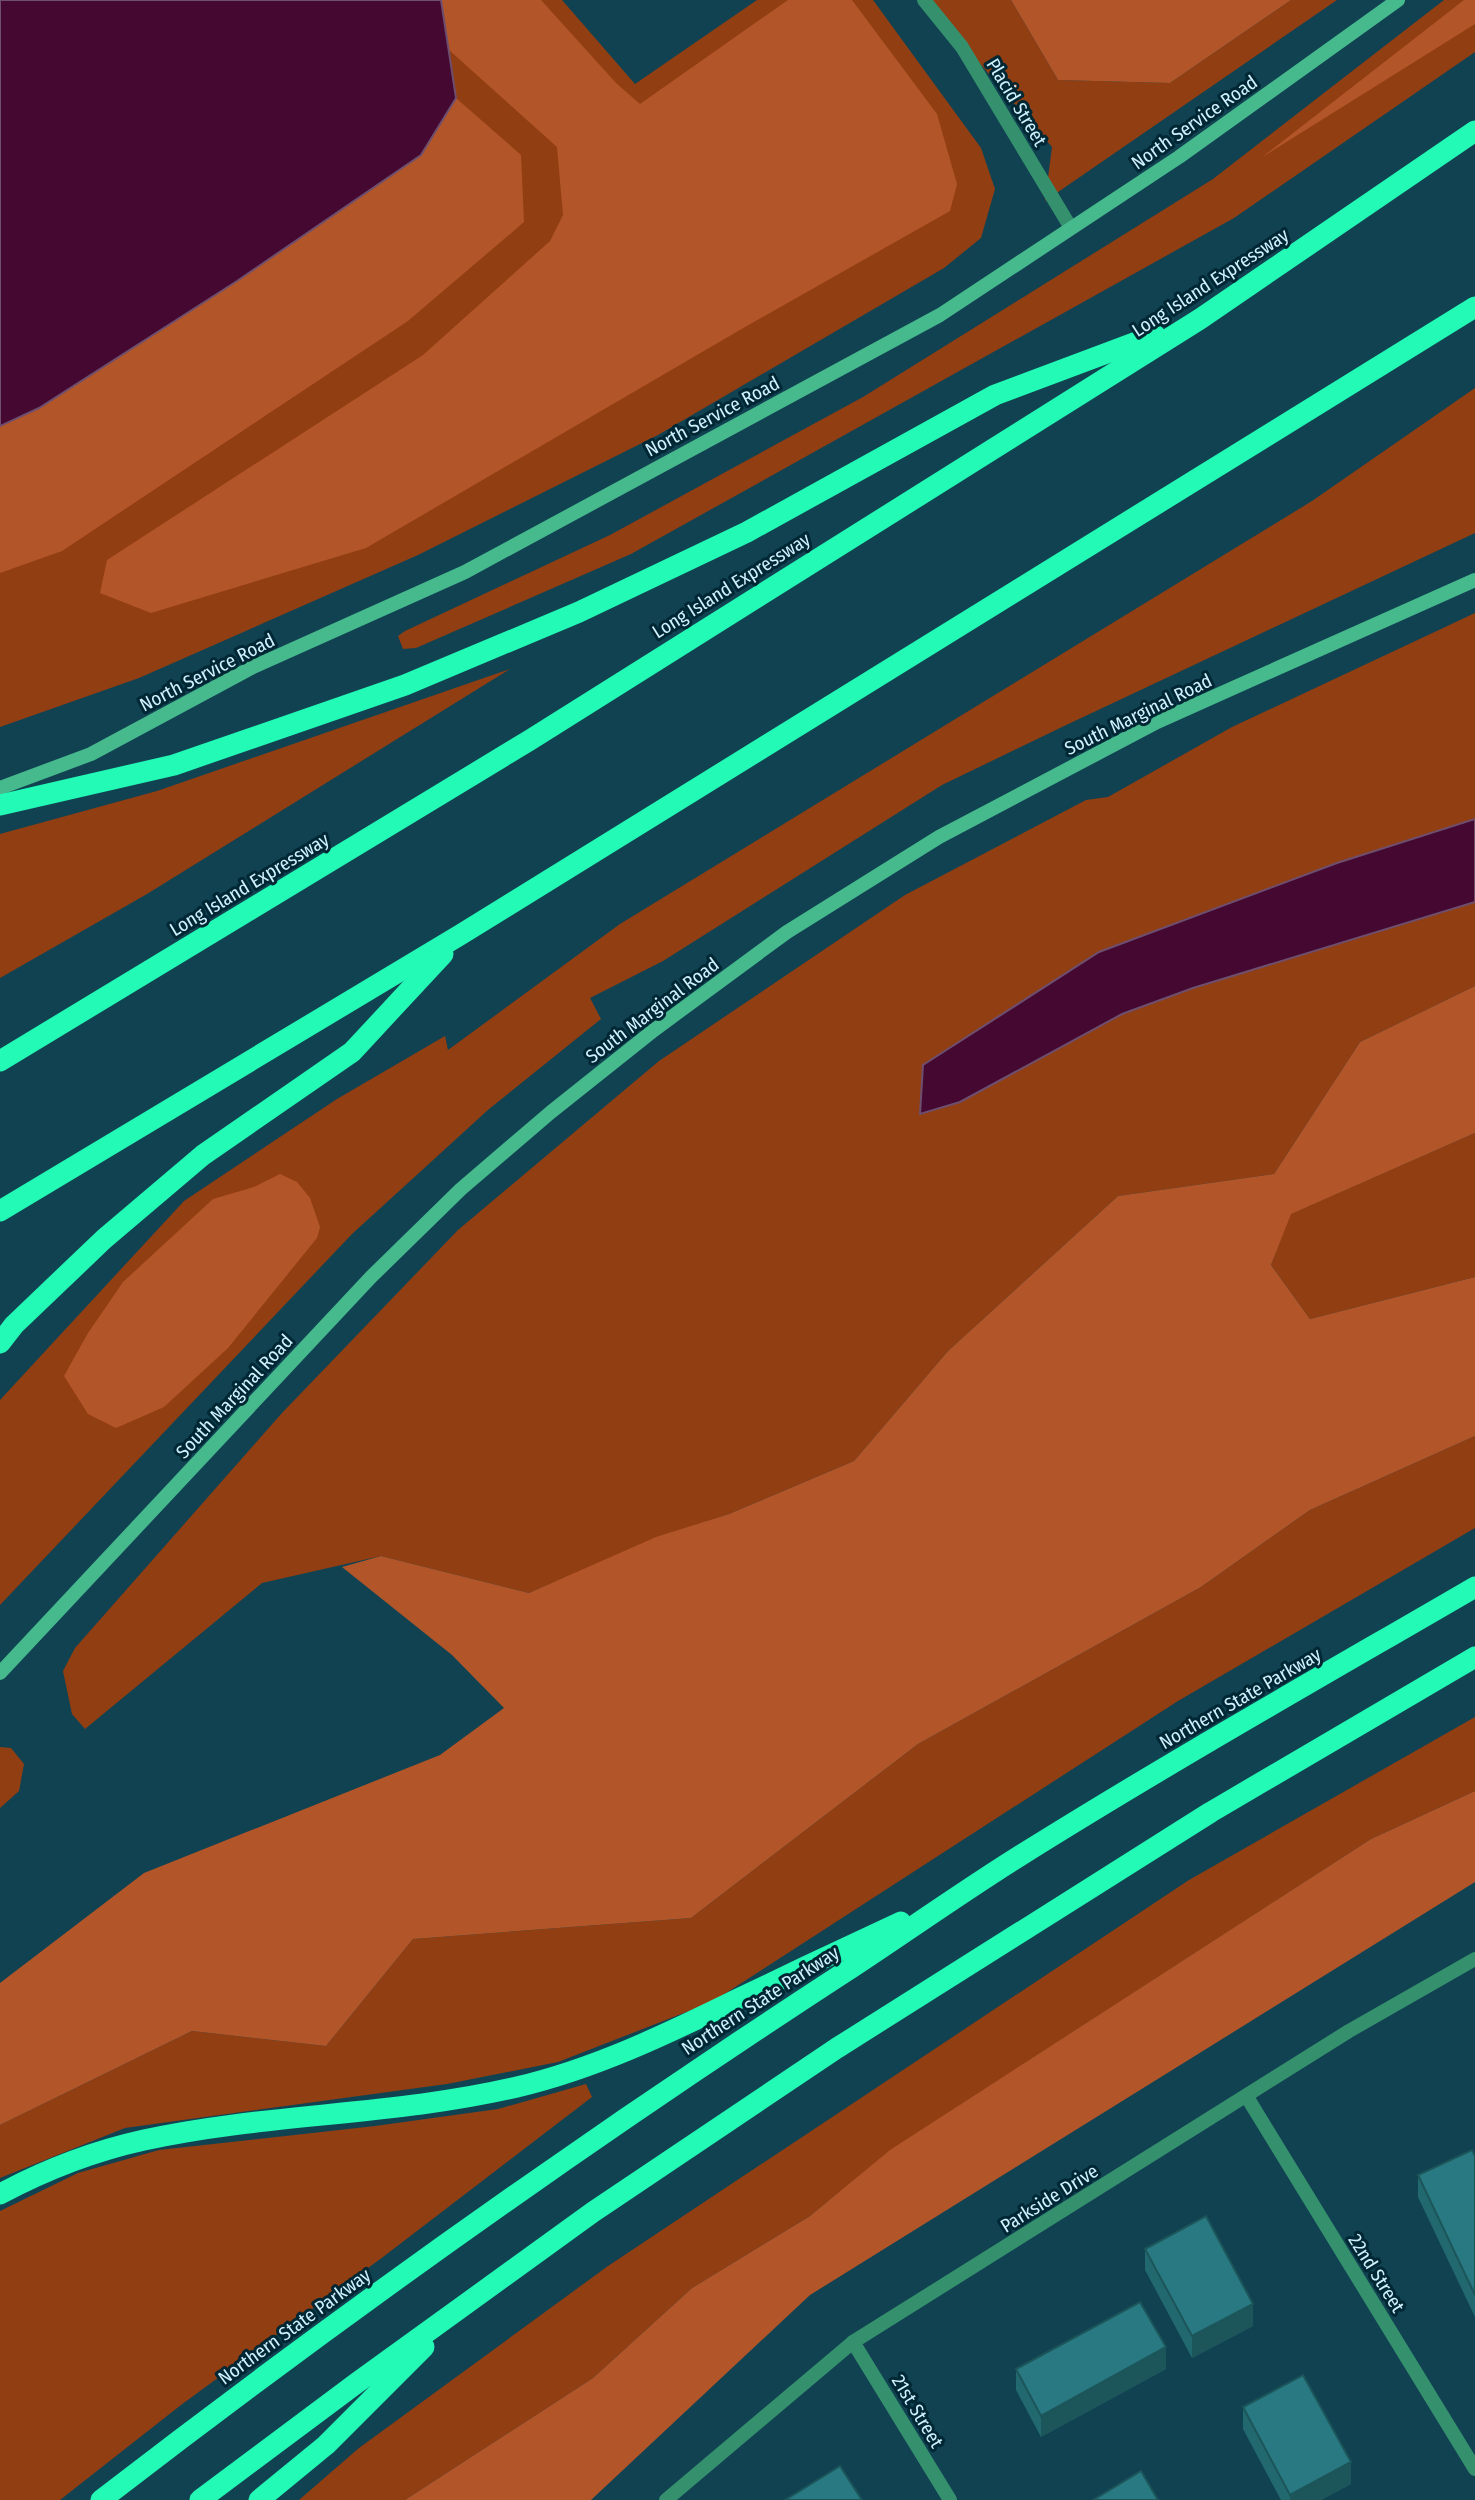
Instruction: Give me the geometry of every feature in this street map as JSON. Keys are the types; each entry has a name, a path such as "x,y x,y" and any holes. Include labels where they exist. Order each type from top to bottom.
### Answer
{"highway":[{"name":"Long Island Expressway","path":"0,1061 530,740 990,448 1200,319 1475,131"},
{"path":"0,1211 460,935 1475,307"},
{"path":"0,805 174,765 405,685 579,612 747,532 995,395 1200,319"},
{"path":"0,1343 14,1325 104,1239 203,1155 352,1052 460,935"},
{"name":"Northern State Parkway","path":"101,2500 472,2224 717,2054 1016,1858 1475,1587"},
{"path":"200,2500 593,2212 837,2048 1211,1812 1475,1657"},
{"path":"0,2193 60,2165 142,2140 232,2126 427,2105 563,2075 698,2019 972,1888"},
{"path":"259,2500 326,2445 468,2302"}],"main road":[{"name":"North Service Road","path":"0,789 91,754 251,668 465,572 940,315 1179,156 1398,0"},
{"name":"South Marginal Road","path":"0,1673 380,1268 461,1189 551,1112 654,1030 787,932 939,837 1157,722 1475,580"}],"street":[{"name":"Placid Street","path":"924,0 962,47 1071,228"},
{"name":"Parkside Drive","path":"666,2500 853,2342 1349,2031 1475,1959"},
{"name":"22nd Street","path":"1247,2097 1475,2469"},
{"name":"21st Street","path":"853,2342 950,2500"}],"shaded area":[{"path":"0,0 562,0 635,84 757,0 873,0 981,148 995,189 981,238 944,268 658,435 418,555 139,678 0,727"},
{"path":"0,0 441,0 456,98 421,155 237,281 39,408 0,426"},
{"path":"441,0 541,0 616,83 640,104 788,0 852,0 937,114 957,184 950,211 366,548 151,613 100,593 107,560 423,355 550,241 563,215 557,147 449,50"},
{"path":"925,0 1011,0 1058,80 1170,83 1291,0 1337,0 1045,201 1052,147"},
{"path":"1011,0 1291,0 1170,83 1058,80"},
{"path":"1444,0 1475,0 1475,52 1234,218 631,554 416,648 403,649 398,636 405,631 610,535 863,397 1213,179"},
{"path":"1464,0 1475,0 1475,24 1261,158"},
{"path":"456,98 521,155 524,222 408,321 62,551 0,573 0,426 39,408 237,281 421,155"},
{"path":"1475,388 1475,533 942,785 663,961 590,998 601,1019 489,1109 352,1234 0,1605 0,1400 184,1201 337,1099 445,1036 448,1050 620,924 1312,501"},
{"path":"1475,613 1475,986 1360,1042 1274,1174 1118,1196 948,1351 854,1461 729,1514 668,1534 529,1593 381,1556 262,1583 85,1729 72,1714 63,1671 75,1648 282,1413 458,1230 659,1061 905,895 1086,800 1108,797 1232,727"},
{"path":"510,669 147,894 0,978 0,834 157,791"},
{"path":"1475,819 1475,902 1193,988 1122,1014 960,1102 920,1114 923,1065 1099,952 1337,863"},
{"path":"1475,986 1475,1133 1291,1214 1271,1265 1310,1319 1475,1277 1475,1436 1310,1510 1201,1587 918,1744 691,1918 413,1939 326,2046 192,2031 0,2125 0,1983 144,1873 440,1755 504,1708 452,1655 342,1567 381,1556 529,1593 656,1537 729,1514 854,1461 948,1351 1118,1196 1274,1174 1360,1042"},
{"path":"1475,1133 1475,1277 1310,1319 1271,1265 1290,1214"},
{"path":"280,1174 297,1182 310,1198 320,1227 317,1238 228,1348 164,1407 116,1428 88,1414 64,1376 88,1333 123,1282 213,1199 254,1187"},
{"path":"1475,1436 1475,1528 1178,1701 712,2002 558,2062 447,2084 125,2128 0,2178 0,2125 192,2031 326,2046 413,1939 691,1918 918,1744 1201,1587 1310,1510"},
{"path":"1475,1717 1475,1791 1371,1839 891,2150 810,2216 692,2288 593,2378 405,2500 299,2500 359,2448 608,2266 1189,1880"},
{"path":"0,1747 11,1748 24,1764 19,1791 0,1808"},
{"path":"1475,1791 1475,1882 810,2295 591,2500 405,2500 593,2378 692,2288 810,2216 890,2150 1371,1839"},
{"path":"586,2084 592,2097 383,2257 181,2405 60,2500 0,2500 0,2211 78,2173 159,2150 375,2126 498,2109"}],"building":[{"path":"1472,2150 1475,2156 1475,2295 1418,2175"},
{"path":"1206,2216 1253,2304 1192,2336 1145,2249"},
{"path":"1140,2302 1166,2347 1041,2416 1016,2369"},
{"path":"1303,2375 1351,2462 1290,2495 1243,2407"},
{"path":"840,2466 862,2500 785,2500"},
{"path":"1141,2471 1158,2500 1093,2500"}]}
